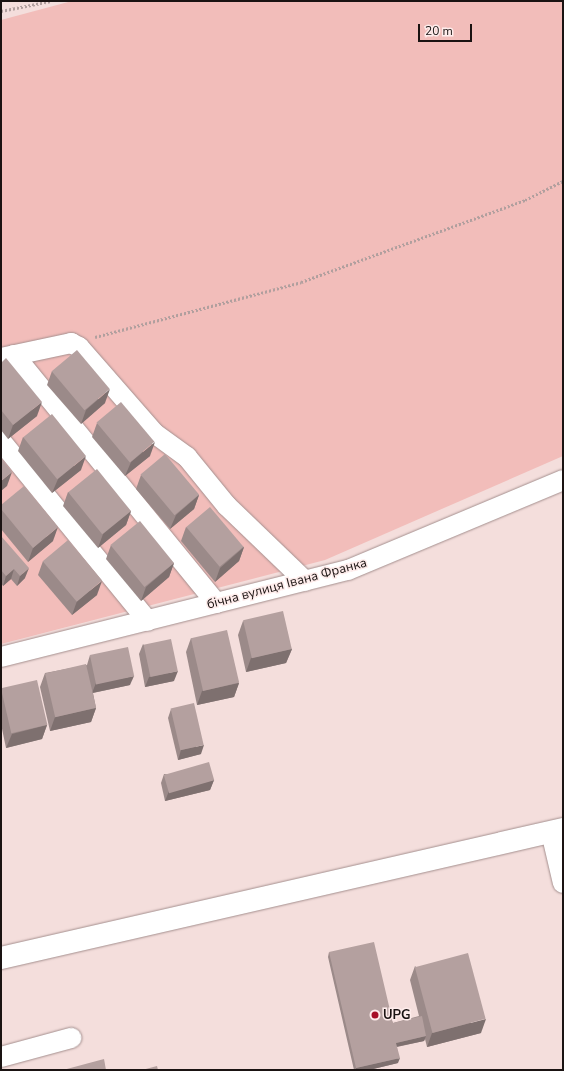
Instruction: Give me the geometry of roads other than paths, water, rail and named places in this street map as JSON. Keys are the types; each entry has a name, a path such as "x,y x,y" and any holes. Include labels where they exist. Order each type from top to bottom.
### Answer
{"highway":[{"path":"4,957 557,831"}],"street":[{"path":"216,604 8,356 71,343 85,353 154,433 187,457 227,506 305,581"},
{"path":"1,441 148,621"},
{"name":"бічна вулиця Івана Франка","path":"1,657 305,581 379,559 563,480"},
{"path":"557,831 563,883"},
{"path":"1,1057 71,1038"}],"place":[{"name":"UPG","path":"375,1015"}]}
